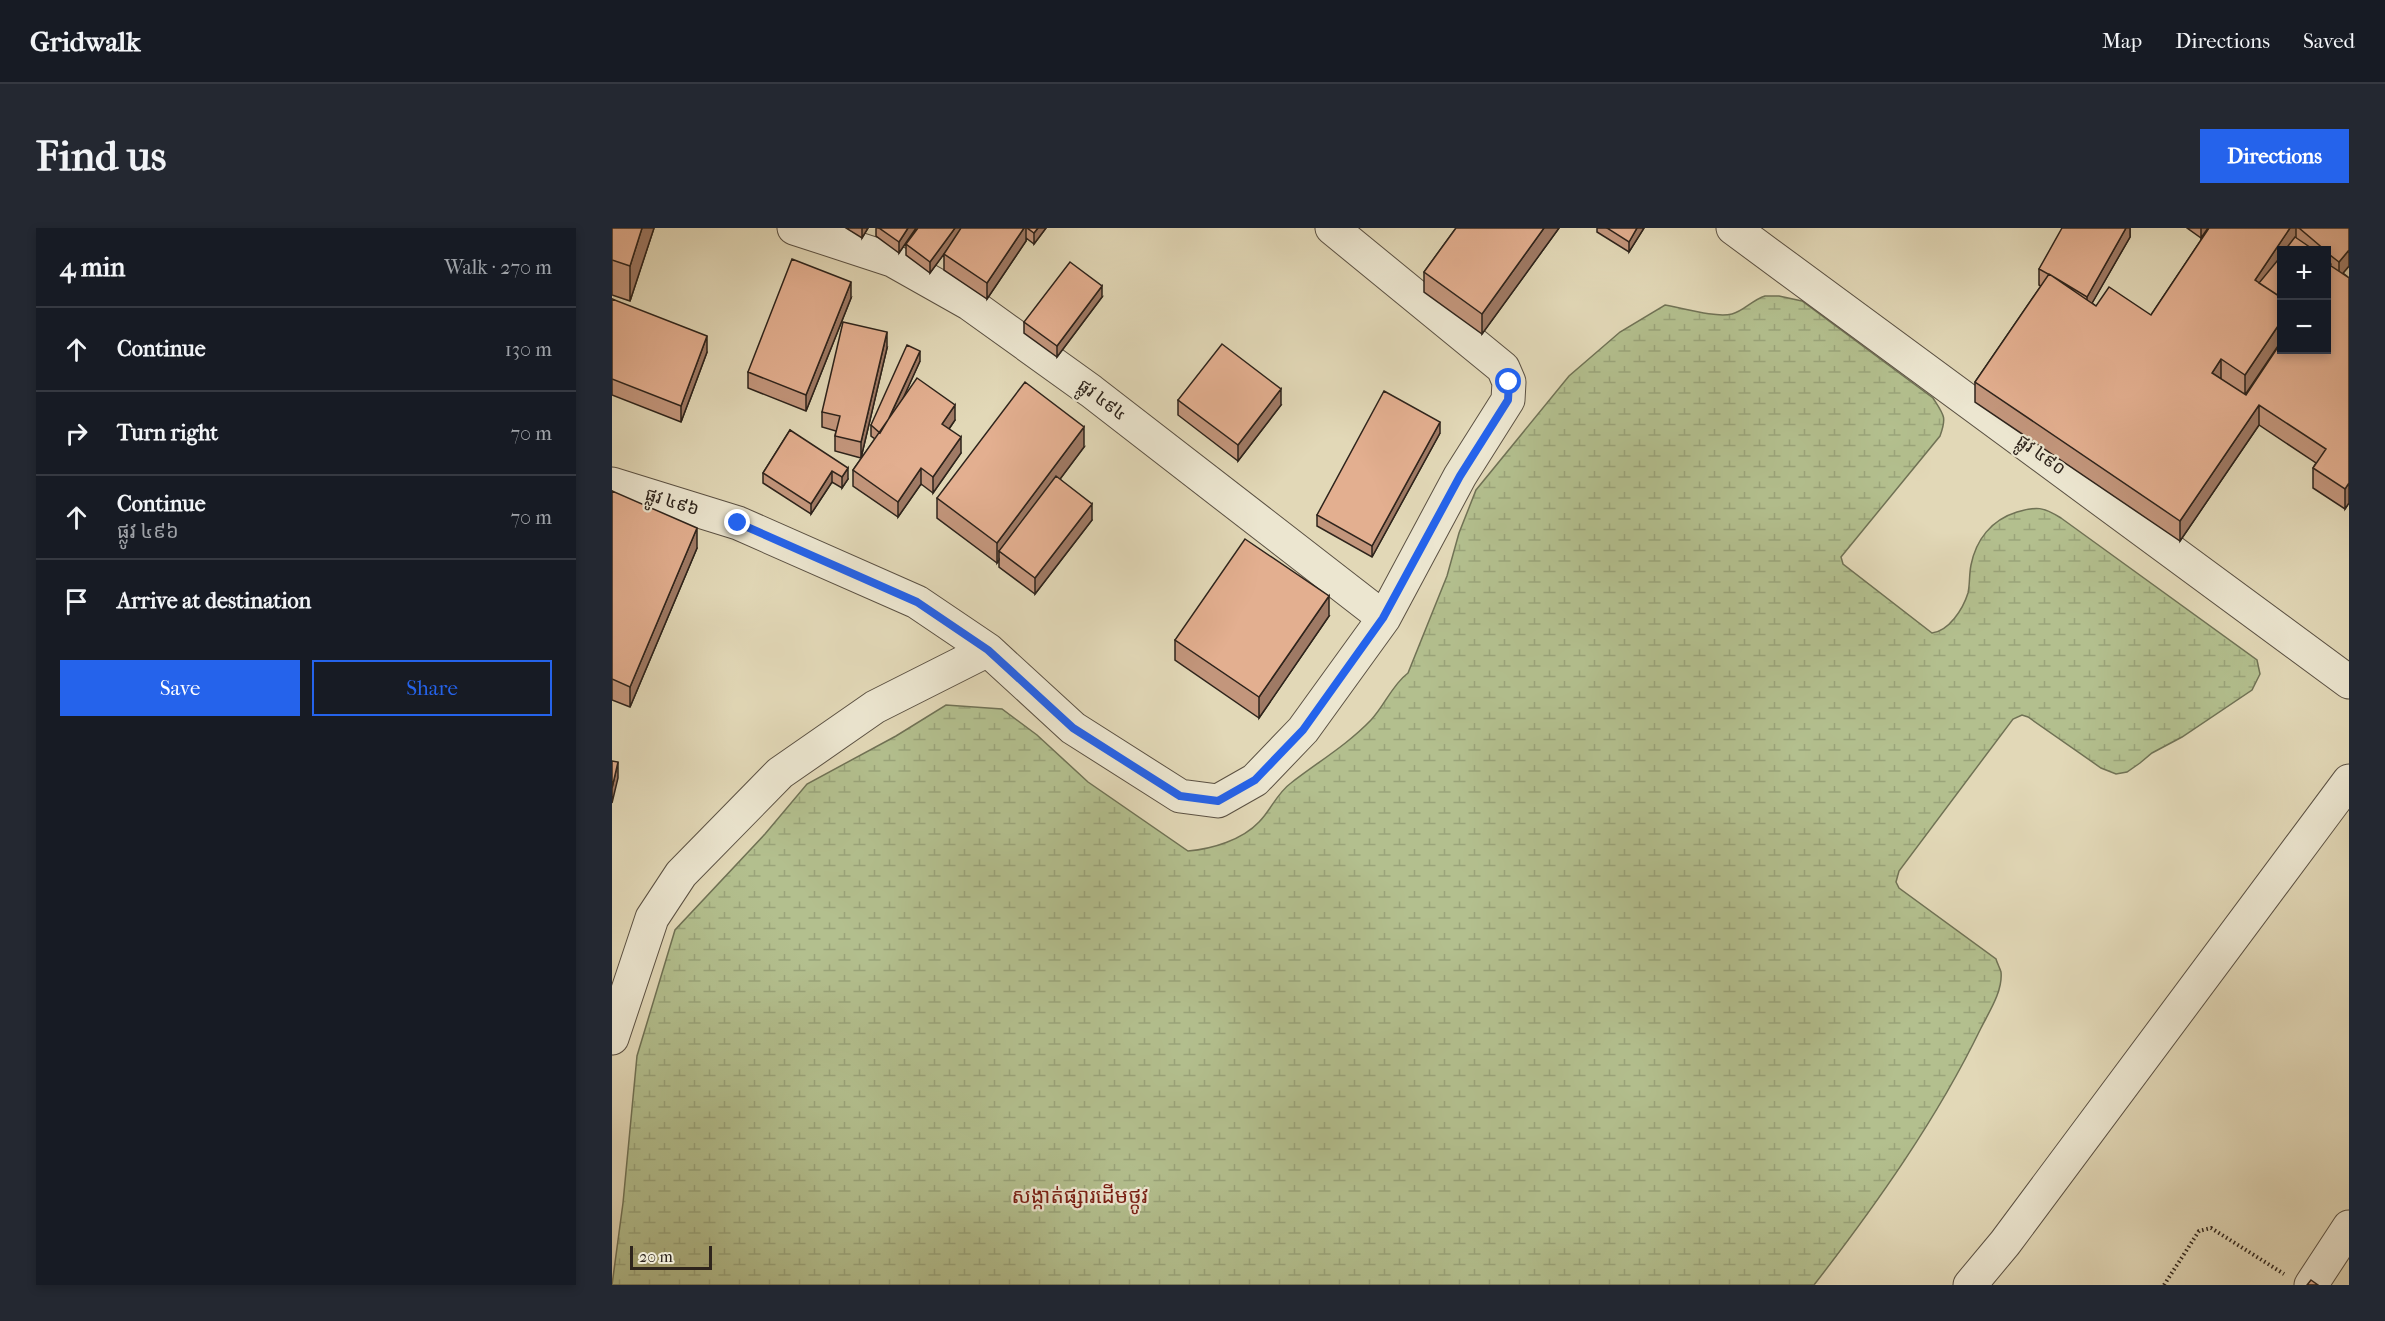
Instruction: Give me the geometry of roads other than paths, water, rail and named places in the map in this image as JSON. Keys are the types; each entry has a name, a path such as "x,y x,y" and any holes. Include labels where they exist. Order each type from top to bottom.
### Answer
{"street":[{"name":"ផ្លូវ ៤៩៤","path":"794,228 892,260 970,304 1090,391 1383,618"},
{"name":"ផ្លូវ ៤៩០","path":"1733,228 2349,682"},
{"name":"ផ្លូវ ៤៩៦","path":"612,484 738,523 917,602 988,650 1073,728 1180,796 1218,801 1255,780 1303,730 1383,618 1460,476 1508,400 1509,382 1503,368 1343,231"},
{"path":"612,1038 652,918 681,874 780,774 875,707 988,650"},
{"path":"1970,1285 2005,1243 2349,781"},
{"path":"2302,1282 2349,1227"}],"district":[{"name":"សង្កាត់ផ្សារដើមថ្កូវ","path":"1080,1196"}]}
